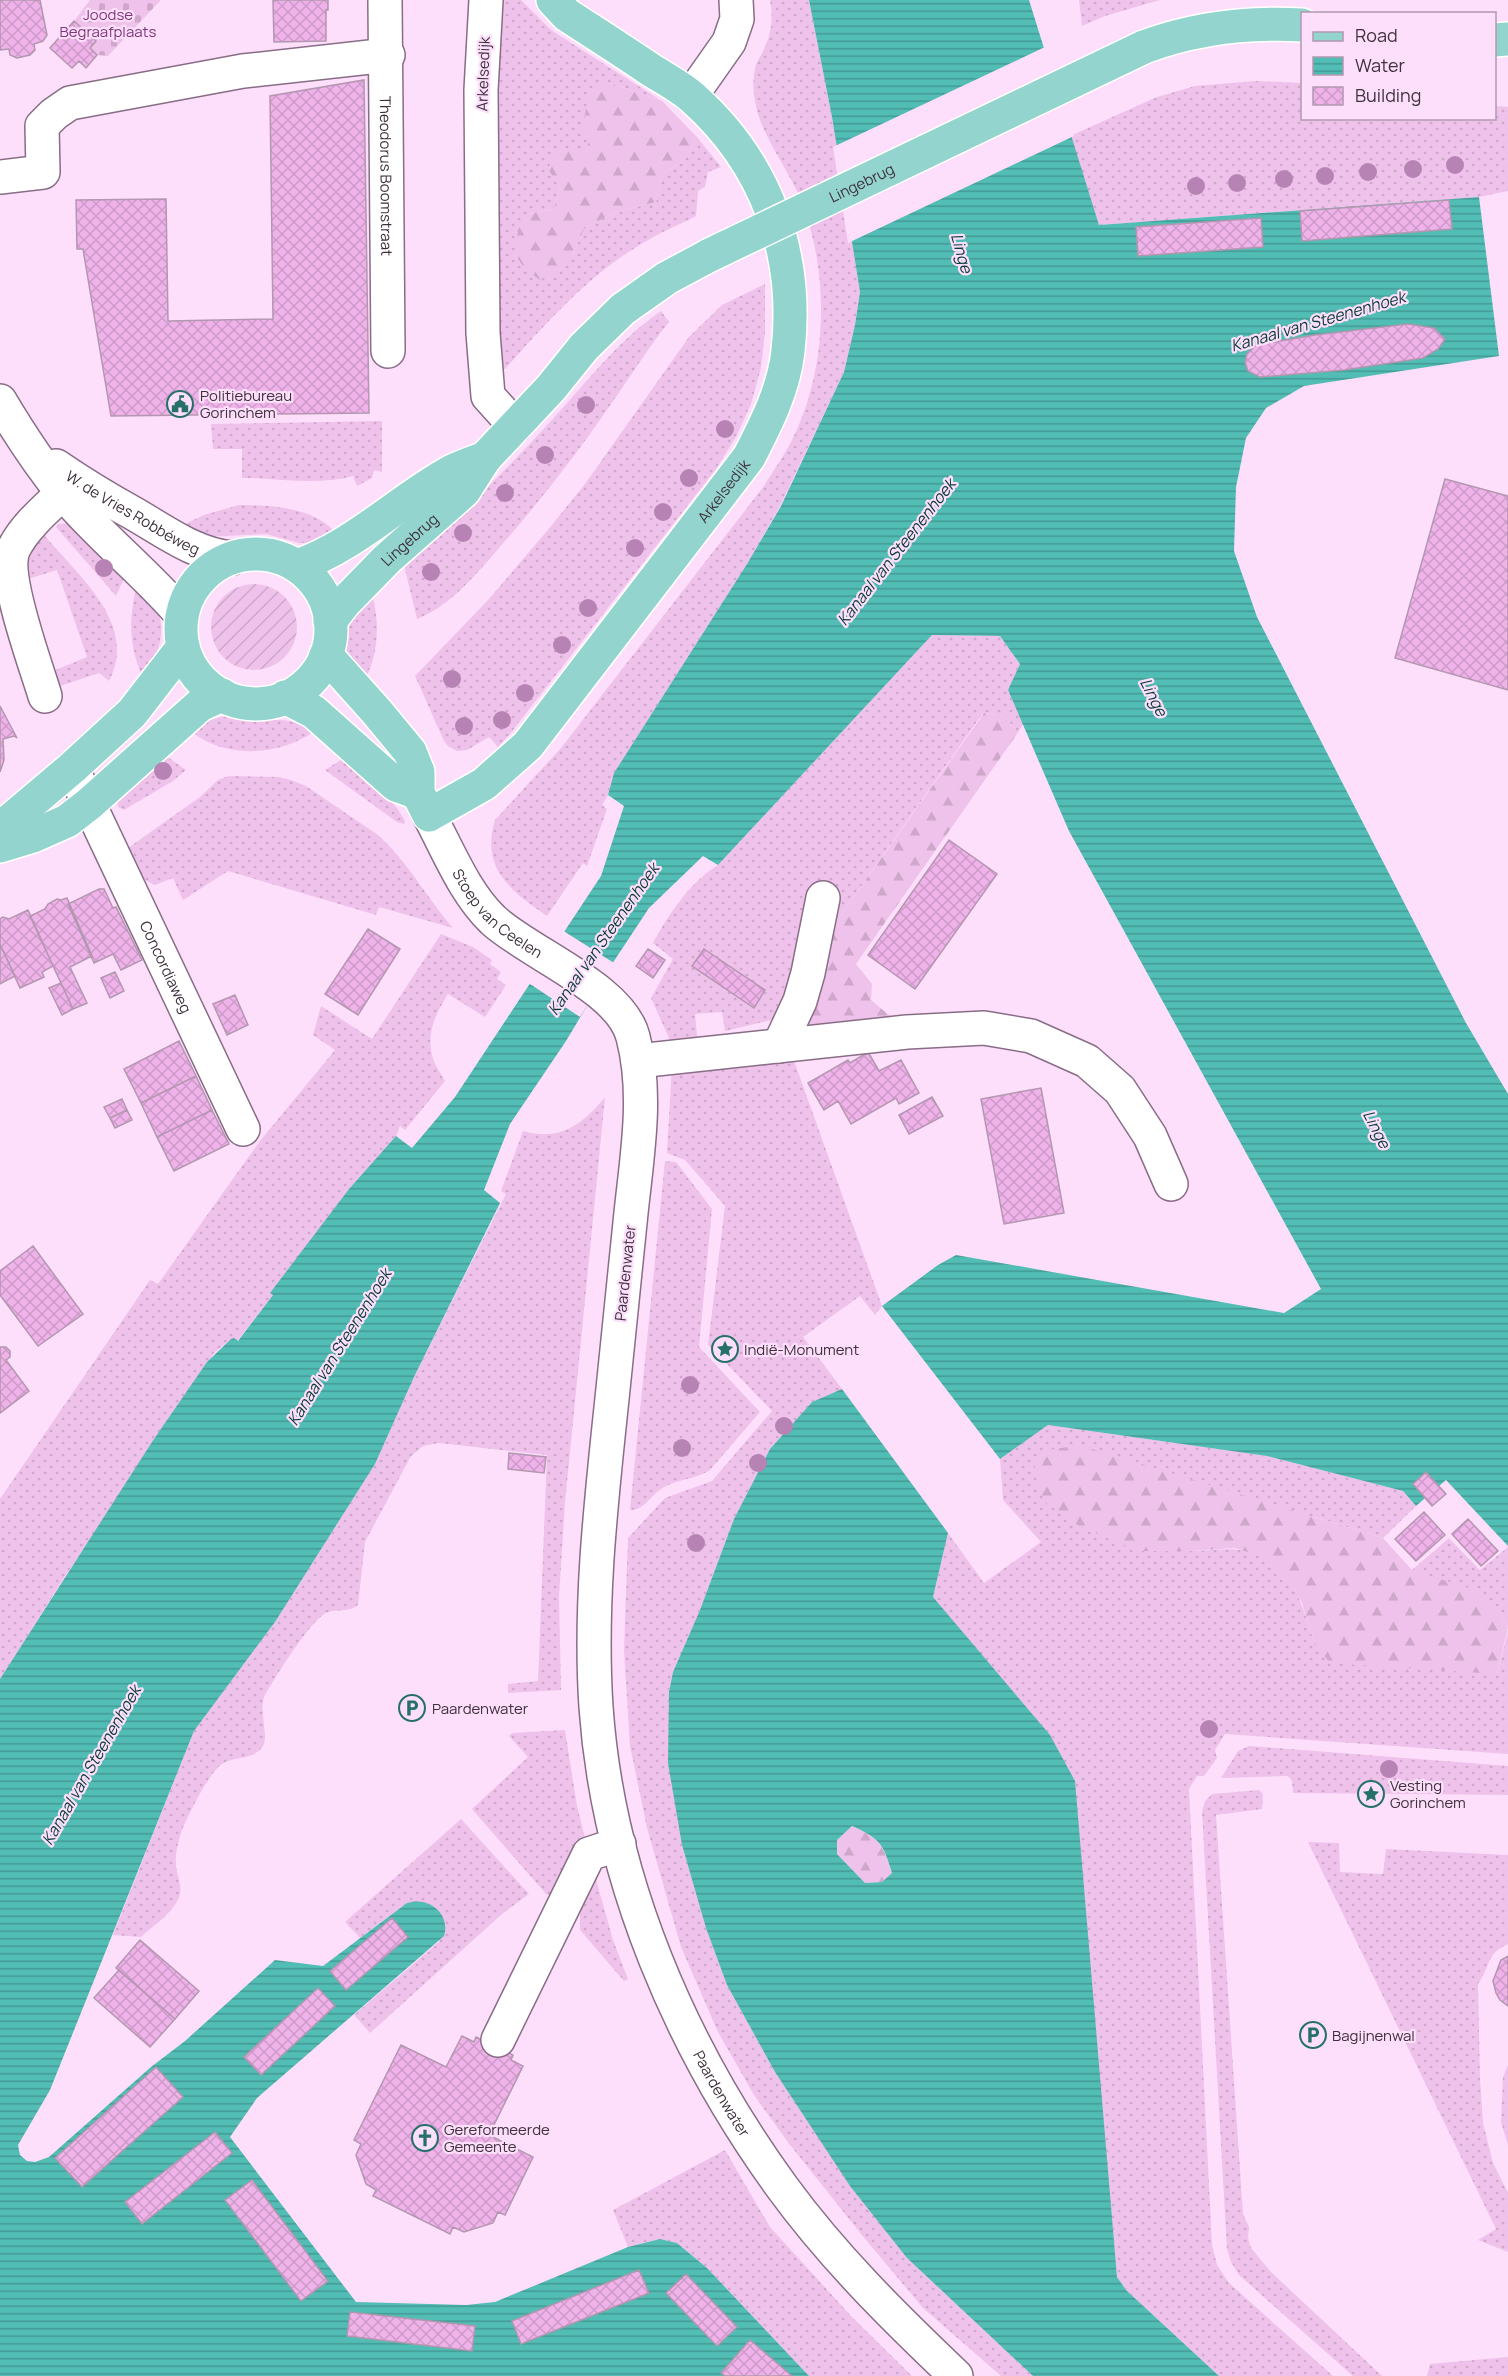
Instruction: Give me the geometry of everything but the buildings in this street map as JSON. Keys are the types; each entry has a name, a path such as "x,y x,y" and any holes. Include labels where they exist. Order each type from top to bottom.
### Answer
{"main road":[{"name":"Arkelsedijk","path":"423,804 484,784 528,745 749,458 768,422 781,385 788,352 790,301 777,226 767,195 746,158 724,129 691,96 567,15 553,0"},
{"name":"Lingebrug","path":"330,621 344,603 387,559 464,491 485,458 551,388 584,347 623,309 667,278 710,255 1144,47 1175,36 1208,29 1245,25 1301,25"},
{"name":"Lingebrug","path":"297,566 319,558 369,528 447,474 485,458"},
{"path":"0,829 132,713 183,631 190,594 203,576 232,558 259,554 272,555 297,566 312,579 324,595 331,632 326,655 310,681 285,698 253,704 232,700 212,689 194,670 183,631"},
{"name":"Stoep van Ceelen","path":"326,655 371,704 410,752 418,772 423,804"},
{"path":"0,846 33,836 68,821 200,705 222,695"},
{"path":"285,698 314,712 396,785 423,804"}],"street":[{"name":"Theodorus Boomstraat","path":"386,0 388,351"},
{"name":"Arkelsedijk","path":"486,0 481,102 483,333 488,396 515,426"},
{"path":"691,96 729,42 737,19 736,0"},
{"path":"0,177 43,172 42,126 69,104 243,71 387,55"},
{"name":"W. de Vries Robbéweg","path":"5,422 35,459 70,486 97,494 162,532 214,556 232,558"},
{"name":"W. de Vries Robbéweg","path":"5,422 43,456 163,593 183,631"},
{"path":"45,696 12,584 10,564 13,550 26,530 70,486"},
{"name":"Concordiaweg","path":"72,768 243,1129"},
{"name":"Stoep van Ceelen","path":"423,804 463,879 482,909 511,934 604,997"},
{"path":"779,1046 800,1001 823,898"},
{"name":"Paardenwater","path":"604,997 632,1031 640,1071 638,1153 598,1534 594,1599 596,1710 609,1799 619,1844 638,1913 670,1993 702,2060 745,2132 782,2187 825,2242 868,2290 956,2376"},
{"path":"638,1061 907,1032 984,1028 1031,1036 1087,1060 1120,1090 1150,1136 1171,1184"},
{"path":"498,2040 589,1854 619,1844"}],"green space":[{"name":"Joodse Begraafplaats","path":"90,0 161,0 108,56 97,55 90,48 96,41 74,21"},
{"path":"501,0 521,0 551,30 662,101 606,82 586,151 560,187 554,209 528,214 572,257 584,229 613,213 656,202 662,174 683,162 697,137 721,167 708,172 705,187 698,191 696,216 650,239 590,281 505,369 501,369 496,346 494,75"},
{"path":"770,0 809,0 832,117 860,292 844,372 780,506 747,564 614,773 608,795 602,805 607,809 587,866 583,863 547,916 511,888 496,866 491,837 495,820 561,748 764,486 792,440 813,383 821,321 817,259 801,200 763,128 754,96 753,80 756,65 767,43 772,19"},
{"path":"1079,0 1160,0 1105,16 1082,26"},
{"path":"1256,81 1301,83 1301,120 1496,120 1496,106 1508,107 1508,191 1479,197 1099,225 1070,136 1157,97 1195,86"},
{"path":"606,82 662,101 697,137 683,162 662,174 656,202 613,213 584,229 572,257 557,270 540,280 525,269 515,254 518,230 528,214 554,209 560,187 548,169 557,148 586,151 589,140 583,128 589,89"},
{"path":"765,284 765,332 761,368 751,404 736,437 716,469 498,747 489,737 467,750 457,751 448,746 415,676 489,599 585,484 689,337 722,305"},
{"path":"661,311 669,322 554,481 509,537 467,583 449,600 417,619 404,565 514,461 615,350"},
{"path":"382,421 382,472 374,470 372,478 357,486 353,476 326,481 242,478 242,449 213,449 211,424"},
{"path":"239,505 277,507 303,512 315,517 335,532 311,543 299,543 266,534 207,537 183,525 204,515"},
{"path":"69,523 127,572 116,596 56,527 59,524"},
{"path":"45,536 88,584 111,621 116,640 116,660 109,681 99,673 54,688 53,671 87,657 57,570 28,579 27,566 30,555"},
{"path":"254,584 278,591 290,603 297,627 290,651 278,663 254,670 230,663 218,651 211,627 218,603 230,591"},
{"path":"137,586 153,603 161,622 160,642 143,678 135,655 131,632 132,610"},
{"path":"371,592 376,613 377,635 374,657 366,677 352,664 345,645 349,626"},
{"path":"932,635 1000,636 1020,664 1008,690 1023,724 1017,734 1006,716 983,713 826,936 780,1012 772,1020 725,1031 722,1012 695,1014 698,1045 673,1047 651,998 673,959 653,943 666,921 689,890 718,865"},
{"path":"984,713 1006,716 1017,734 856,964 872,984 871,1000 896,1021 806,1029 819,995 826,936"},
{"path":"226,716 290,721 312,729 313,732 284,746 252,751 220,747 192,732 204,721"},
{"path":"165,755 186,770 173,781 124,810 118,807 117,799"},
{"path":"347,756 397,808 405,821 404,824 397,822 325,770"},
{"path":"229,776 279,777 306,786 378,835 408,868 453,928 379,907 376,915 228,871 183,900 173,878 155,885 143,879 128,848 200,797 218,780"},
{"path":"441,934 473,947 492,960 490,964 501,972 497,979 506,985 485,1017 448,994 432,1027 430,1045 435,1064 445,1081 405,1130 400,1126 396,1136 349,1189 237,1341 234,1338 231,1339 214,1353 64,1578 0,1679 0,1499 150,1280 158,1284 260,1141 335,1050 313,1035 321,1006 372,1039"},
{"path":"793,1058 882,1306 875,1315 860,1296 803,1337 842,1389 812,1402 770,1449 734,1519 700,1610 673,1672 669,1692 682,1845 706,1928 727,1985 775,2072 850,2185 907,2258 1033,2376 1001,2376 923,2308 787,2141 754,2095 718,2032 681,1947 647,1828 630,1746 624,1650 628,1538 665,1498 712,1481 772,1411 725,1362 729,1351 723,1345 712,1348 708,1345 725,1206 685,1160 667,1153 672,1065"},
{"path":"605,1097 565,1503 559,1597 561,1690 508,1693 508,1684 538,1681 547,1455 439,1443 423,1446 411,1456 365,1542 358,1605 351,1609 326,1613 311,1627 264,1697 265,1742 263,1746 255,1754 222,1764 199,1795 182,1830 177,1848 176,1866 180,1889 176,1903 168,1914 141,1937 113,1935 194,1731 275,1622 375,1464 414,1377 506,1194 501,1191 523,1131 548,1134 570,1128 579,1123"},
{"path":"665,1161 676,1162 712,1209 699,1347 760,1412 710,1470 667,1486 639,1508 630,1510"},
{"path":"1048,1425 1267,1456 1403,1491 1416,1506 1383,1538 1315,1517 1138,1551 1239,1550 1267,1558 1277,1565 1292,1585 1315,1645 1497,1674 1508,1631 1508,1754 1225,1734 1215,1750 1217,1758 1204,1776 1197,1776 1189,1789 1212,2245 1217,2265 1229,2283 1333,2376 1219,2376 1126,2290 1117,2277 1115,2258 933,1597 948,1533 984,1583 1041,1542 1003,1500 1000,1459"},
{"path":"1079,1445 1383,1538 1412,1570 1472,1589 1496,1607 1508,1627 1497,1674 1330,1663 1315,1645 1302,1603 1286,1576 1267,1558 1235,1548 1138,1551 1079,1526 1047,1504 1038,1487 1034,1462 1043,1451"},
{"path":"1449,1538 1480,1570 1508,1547 1508,1627 1496,1607 1412,1570"},
{"path":"565,1730 577,1806 585,1838 551,1895 546,1894 472,1809 528,1757 509,1736 512,1733"},
{"path":"1249,1746 1508,1766 1508,1795 1293,1793 1292,1781 1288,1776 1221,1778 1238,1751"},
{"path":"1259,1790 1263,1794 1262,1809 1216,1815 1243,2214 1249,2227 1248,2238 1251,2248 1271,2272 1382,2376 1353,2376 1239,2275 1231,2262 1227,2249 1202,1812 1205,1801 1212,1794"},
{"path":"461,1819 529,1894 502,1914 370,2033 354,2015 440,1941 407,1903 360,1938 345,1922"},
{"path":"852,1826 875,1839 883,1849 892,1873 882,1882 865,1883 837,1854 837,1840"},
{"path":"1308,1842 1339,1843 1340,1872 1383,1874 1386,1849 1508,1855 1508,1944 1492,1956 1478,1984 1483,2123 1493,2163 1508,2193 1508,2252 1478,2240 1496,2229"},
{"path":"595,1876 613,1940 628,1979 624,1981 580,1930 580,1908"},
{"path":"1508,2065 1508,2145 1501,2122 1503,2077"},
{"path":"725,2150 770,2227 852,2317 912,2376 809,2376 707,2268 677,2243 660,2239 628,2247 613,2210"},
{"path":"1508,2357 1508,2376 1427,2376 1430,2364"}],"water":[{"path":"809,0 1029,0 1099,225 1479,197 1499,356 1304,386 1266,408 1246,438 1236,487 1234,551 1257,617 1466,1023 1508,1094 1508,1546 1446,1480 1416,1506 1403,1491 1267,1456 1048,1425 1000,1459 882,1306 938,1265 956,1255 1284,1313 1321,1289 1069,831 1008,690 1020,664 1000,636 932,635 718,865 703,856 649,908 566,1041 510,1124 484,1190 500,1203 414,1377 375,1464 275,1622 194,1731 50,2090 18,2145 20,2155 27,2161 35,2162 49,2157 151,2067 185,2041 275,1960 323,1966 407,1903 415,1901 430,1904 436,1908 444,1920 444,1936 257,2098 230,2137 356,2302 466,2305 495,2302 628,2247 660,2239 677,2243 707,2268 809,2376 0,2376 0,1679 152,1442 207,1362 231,1339 238,1341 273,1295 270,1293 349,1189 396,1136 412,1148 455,1097 601,876 624,806 608,795 614,773 747,564 781,506 844,372 860,292 832,117"},
{"path":"842,1389 948,1533 933,1597 1050,1735 1075,1781 1117,2277 1126,2290 1219,2376 1033,2376 907,2258 850,2186 775,2072 727,1985 706,1928 682,1845 668,1763 669,1692 673,1672 700,1610 734,1519 770,1449 812,1402","holes":["852,1826 880,1843 892,1873 882,1882 865,1883 837,1854 837,1840"]}],"pier":[{"path":"1047,46 1074,136 848,243 833,147"},
{"path":"562,930 614,963 580,1017 527,982"}],"place":[{"name":"Politiebureau Gorinchem","path":"180,404"},
{"name":"Indië-Monument","path":"725,1349"},
{"name":"Paardenwater","path":"412,1708"},
{"name":"Vesting Gorinchem","path":"1371,1794"},
{"name":"Bagijnenwal","path":"1313,2035"},
{"name":"Gereformeerde Gemeente","path":"425,2138"}],"water label":[{"name":"Linge","path":"962,253"},
{"name":"Kanaal van Steenenhoek","path":"1318,321"},
{"name":"Kanaal van Steenenhoek","path":"896,552"},
{"name":"Linge","path":"1154,697"},
{"name":"Kanaal van Steenenhoek","path":"603,939"},
{"name":"Linge","path":"1377,1129"},
{"name":"Kanaal van Steenenhoek","path":"339,1347"},
{"name":"Kanaal van Steenenhoek","path":"91,1765"}]}
